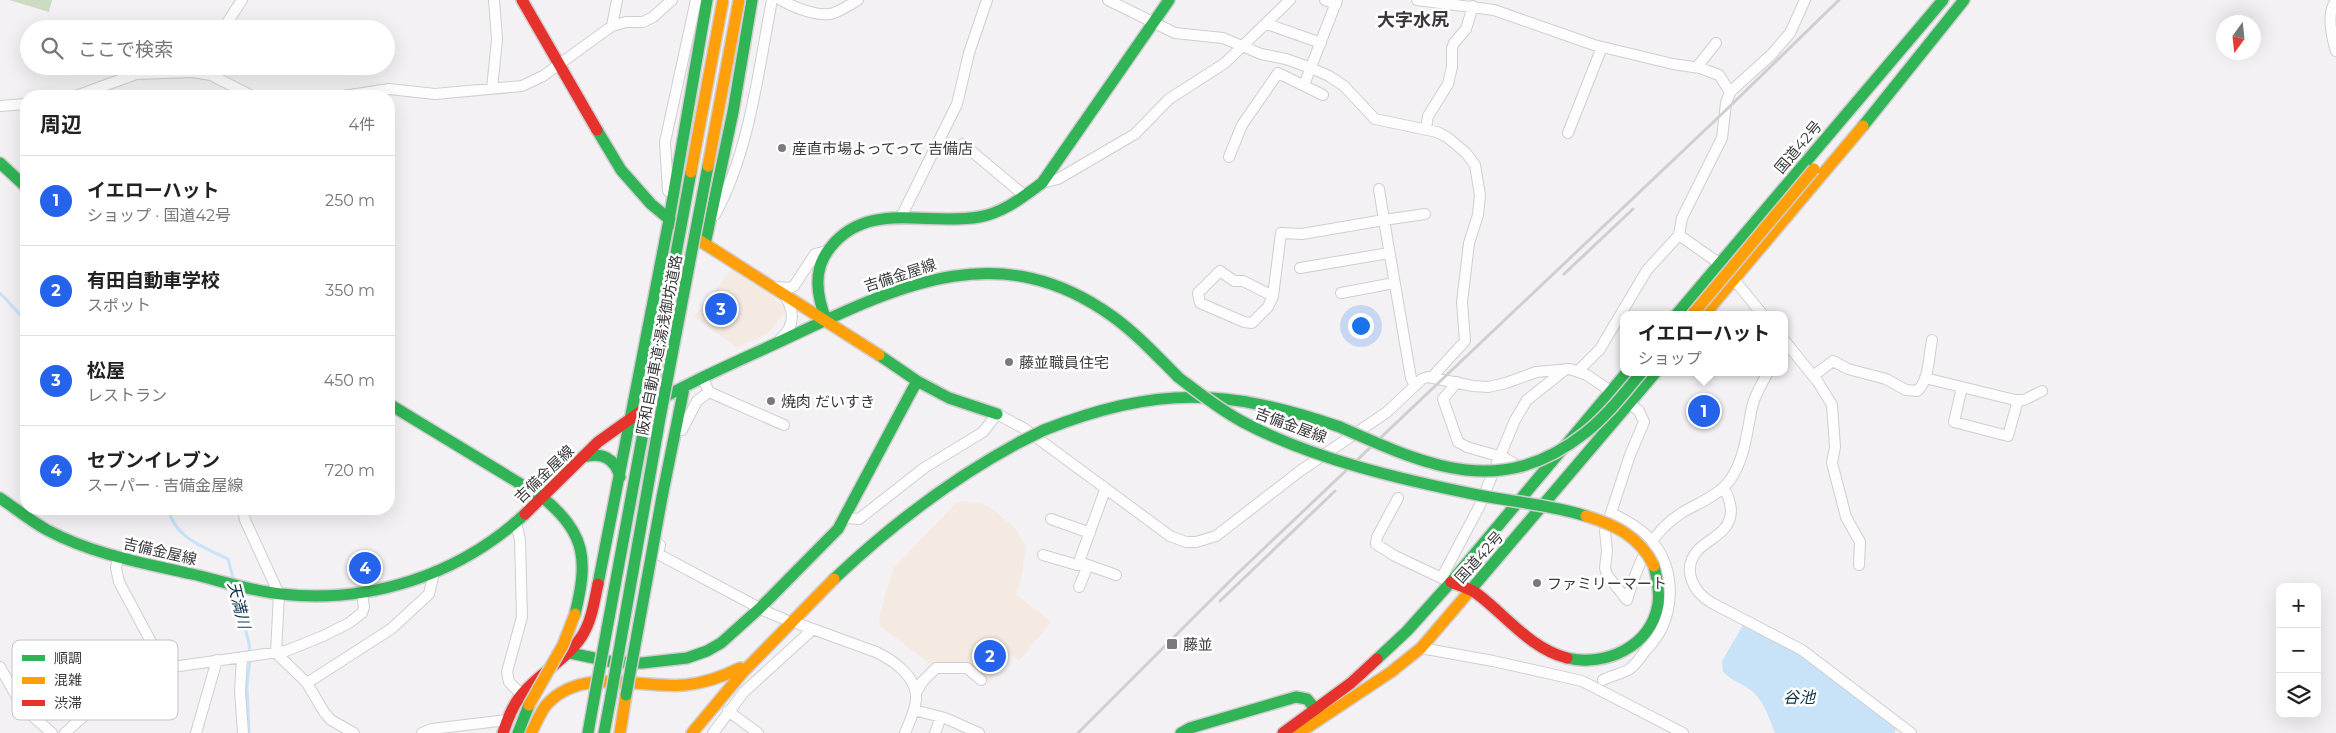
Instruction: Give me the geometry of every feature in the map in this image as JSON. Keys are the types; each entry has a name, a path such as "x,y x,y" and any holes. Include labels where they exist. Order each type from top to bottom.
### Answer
{"main road":[{"path":"522,0 621,170 650,204 669,220 705,244 826,320 917,381 949,398 997,414"},
{"path":"503,733 507,720 521,694 552,666 570,653 582,637 591,618 620,478 669,220 707,0"},
{"name":"阪和自動車道;湯浅御坊道路","path":"588,733 723,0"},
{"name":"阪和自動車道;湯浅御坊道路","path":"604,733 658,427 739,0"},
{"path":"705,244 733,112 752,0"},
{"path":"826,320 820,304 816,283 818,270 835,239 849,229 874,220 901,217 944,220 978,217 1001,210 1025,196 1042,182 1169,0"},
{"name":"国道42号","path":"1679,311 1943,0"},
{"path":"1695,311 1954,0"},
{"path":"1707,311 1894,89 1964,0"},
{"path":"0,162 20,181"},
{"name":"吉備金屋線","path":"23,515 62,538 118,557 279,594 323,597 362,594 389,588 434,573 478,551 516,522 608,434 631,417 684,388 884,293 933,278 984,272 1020,276 1069,291 1101,308 1133,333 1178,377 1212,405 1236,420 1264,433 1300,446 1431,483 1488,497 1564,510 1604,521 1623,530 1636,540 1654,566 1660,592 1658,605 1647,632 1630,648 1608,659 1586,663 1574,661 1548,651 1518,631 1470,590 1447,580"},
{"name":"国道42号","path":"1299,733 1394,644 1624,376"},
{"path":"692,733 714,703 756,657 836,576 885,531 962,474 1044,430 1076,417 1112,406 1161,398 1207,396 1265,404 1294,411 1340,427 1408,457 1443,468 1482,472 1516,469 1551,456 1568,446 1604,415 1638,376"},
{"name":"国道42号","path":"1283,733 1391,672 1421,648 1653,376"},
{"path":"570,653 595,659 626,663 664,662 687,658 707,651 721,643 760,608 828,540 846,518 917,381"},
{"path":"620,733 662,497 684,388"},
{"path":"395,408 542,497 565,514 577,534 581,547 583,576 575,614 563,645 529,705 518,733"},
{"path":"583,457 591,454 608,457 616,464 620,478"},
{"name":"吉備金屋線","path":"0,498 20,512"},
{"path":"530,733 545,705 554,697 579,684 596,680 610,680 678,687 696,686 728,675 756,657"},
{"path":"1181,733 1190,728 1296,697 1307,699 1320,713"}],"street":[{"path":"229,20 242,0"},
{"path":"492,89 497,39 494,0"},
{"path":"612,26 617,0"},
{"path":"383,90 435,94 522,86 560,65 612,26 626,22 642,22 653,17 672,0"},
{"path":"669,220 666,142 696,0"},
{"path":"705,244 716,213 722,205 734,174 743,142 772,0"},
{"path":"780,0 788,5 823,14 833,13 858,0"},
{"path":"901,217 957,104 969,53 986,0"},
{"path":"1108,0 1175,33 1223,38 1261,54 1286,59 1311,68 1329,76 1344,86 1375,119 1426,128 1447,137 1466,153 1475,165 1480,195 1478,215 1469,243 1462,302 1466,341 1433,376"},
{"path":"1042,182 1058,179 1135,134 1169,99 1225,63 1290,0"},
{"path":"1304,85 1336,2 1325,0"},
{"path":"1417,0 1494,10 1602,47 1697,68 1719,76 1730,92"},
{"path":"1623,311 1647,270 1678,235 1682,218 1722,138 1726,103 1730,92 1772,54 1790,33 1805,0"},
{"path":"2336,1 2333,4 2332,18 2332,38 2336,51"},
{"path":"1426,128 1428,116 1448,84 1452,67 1452,48 1466,29 1472,6"},
{"path":"1267,24 1321,43"},
{"path":"1697,68 1716,43"},
{"path":"1568,133 1602,47"},
{"path":"1229,157 1242,125 1278,73 1323,95"},
{"path":"92,90 133,75"},
{"path":"218,75 242,90"},
{"path":"0,106 20,104"},
{"path":"963,144 1025,196"},
{"path":"1379,189 1411,378 1415,386"},
{"path":"1273,296 1243,280 1234,280 1220,271 1198,293 1200,303 1244,322 1252,322 1268,307 1273,296 1281,233 1302,234 1425,214"},
{"path":"1678,235 1720,263 1760,311"},
{"path":"768,285 790,288 798,281 815,254 827,251"},
{"path":"1300,268 1390,253"},
{"path":"1341,293 1394,283"},
{"path":"766,349 789,330 792,323 792,310 784,294"},
{"path":"1578,371 1600,349 1620,315"},
{"path":"1813,376 1832,361 1848,369 1886,379 1906,390 1917,391 1921,388 1925,378 1932,340"},
{"path":"1788,345 1813,376 1832,405 1835,447 1832,463 1846,517 1860,542 1859,565"},
{"path":"1398,498 1377,537 1376,544 1395,556 1447,580 1508,434 1528,400 1566,369"},
{"path":"846,518 859,519 924,468 983,432 997,414 1025,429 1105,490 1170,536 1186,542 1206,540 1221,532 1300,471 1387,412 1422,379 1433,376 1488,387 1506,383 1536,372 1566,369 1578,371 1611,391 1639,411 1644,422 1630,455 1605,532 1607,551 1605,568 1607,575 1626,600 1641,558 1651,540 1675,518 1723,488 1730,480 1740,462 1754,401 1766,376"},
{"path":"1925,378 2018,400 2024,400 2042,392"},
{"path":"703,379 709,392 784,425"},
{"path":"1458,382 1443,399 1458,442 1467,447 1499,456 1538,478"},
{"path":"1962,387 1954,422 2008,436 2018,400"},
{"path":"709,392 697,401 683,429 658,554 784,619"},
{"path":"1723,488 1730,505 1730,520 1722,532 1695,554 1691,565 1690,579 1698,593 1704,598 1802,650 1911,733"},
{"path":"1079,587 1086,570 1080,559 1105,490"},
{"path":"1603,680 1631,668 1650,647 1664,624 1670,598 1669,580 1664,562 1651,540 1633,524 1611,513"},
{"path":"244,515 279,594 276,653 307,682 324,712 331,720 354,733"},
{"path":"1051,519 1090,533"},
{"path":"516,522 520,540 522,617 507,672 509,682 521,694"},
{"path":"1043,555 1116,575"},
{"path":"118,557 116,568 119,582 150,640"},
{"path":"307,682 391,629 429,594 434,573"},
{"path":"178,666 276,653 297,648 349,624 362,613 364,607 362,594"},
{"path":"799,624 887,657 904,672 916,693"},
{"path":"713,733 744,692 814,629"},
{"path":"1421,648 1574,680 1600,690 1683,733"},
{"path":"243,733 240,691 244,657"},
{"path":"1600,690 1608,659"},
{"path":"196,733 217,660"},
{"path":"0,667 12,688"},
{"path":"905,733 914,710 916,693 922,682 936,668 967,668 981,680"},
{"path":"914,710 941,717 980,733"},
{"path":"728,711 758,733"},
{"path":"935,733 941,717"},
{"path":"37,720 52,733"},
{"path":"64,733 79,720"},
{"path":"422,733 432,729 507,720"}],"shaded area":[{"path":"732,269 772,295 776,301 788,309 767,334 737,347 694,317"},
{"path":"961,501 984,504 1015,528 1026,546 1020,584 1016,594 1051,622 1019,661 1010,654 989,683 964,664 932,665 880,626 879,621 887,587 894,568 955,504"}],"green space":[{"path":"9,0 52,0 49,12"}],"water":[{"name":"谷池","path":"1743,625 1791,648 1896,724 1895,733 1775,733 1766,711 1757,696 1723,672 1722,661"}],"waterway":[{"name":"天満川","path":"0,293 20,315"},
{"name":"天満川","path":"170,515 177,528 184,535 228,559 233,578"},
{"name":"天満川","path":"235,589 249,643 250,660 247,685 249,733"}],"railway":[{"path":"1078,733 1237,574 1725,111 1839,0"},
{"path":"1564,274 1633,209"},
{"path":"1220,601 1335,491"}],"traffic: fast":[{"path":"669,220 707,0"},
{"path":"705,244 733,112 752,0"},
{"path":"826,320 820,302 818,274 824,256 845,233 862,224 880,219 959,219 979,217 996,212 1028,194 1042,183 1169,0"},
{"path":"1679,311 1943,0"},
{"path":"1863,126 1964,0"},
{"path":"597,130 621,170 651,204 675,224"},
{"path":"0,163 20,181"},
{"path":"611,696 660,418 708,166"},
{"path":"595,694 691,172"},
{"path":"598,584 669,220"},
{"path":"647,407 683,387 836,315 914,285 953,276 992,274 1031,278 1071,292 1121,323 1178,377"},
{"path":"879,355 917,381 949,398 997,414"},
{"path":"1377,659 1407,631 1451,582 1624,376"},
{"path":"1340,427 1403,454 1434,464 1464,470 1493,471 1523,466 1554,454 1585,433 1608,412 1639,376"},
{"path":"1468,593 1653,376"},
{"path":"1178,377 1234,417 1298,447 1389,475 1478,495 1560,509 1586,516"},
{"path":"570,653 613,662 642,663 687,658 707,651 721,643 760,608 838,529 917,381"},
{"path":"662,497 684,388"},
{"path":"1044,430 1122,405 1157,399 1192,397 1226,399 1262,405 1340,427"},
{"path":"395,408 542,497"},
{"path":"1020,442 1044,430"},
{"path":"834,579 877,540 922,504 970,471 1020,442"},
{"path":"583,457 596,455 607,458 615,465 620,477"},
{"path":"542,497 568,523 576,536 580,549 582,578 575,614"},
{"path":"626,695 662,497"},
{"path":"0,498 20,512"},
{"path":"23,515 47,530 100,552 259,591 314,596 380,589 412,581 472,554 525,514"},
{"path":"1567,658 1582,660 1611,656 1624,651 1646,632 1654,619 1659,599 1654,566"},
{"path":"588,733 595,694"},
{"path":"604,733 611,696"},
{"path":"1181,733 1190,728 1296,697 1307,699 1322,717"},
{"path":"518,733 529,705"}],"traffic: slow":[{"path":"691,172 723,0"},
{"path":"708,166 739,0"},
{"path":"1707,311 1863,126"},
{"path":"1695,311 1814,169"},
{"path":"697,239 879,355"},
{"path":"1586,516 1617,528 1626,534 1642,547 1654,566"},
{"path":"692,733 743,672 834,579"},
{"path":"1299,733 1391,672 1421,648 1468,593"},
{"path":"529,705 563,645 575,614"},
{"path":"531,733 545,706 563,692 579,685 596,682 685,685 714,679 740,668"},
{"path":"620,733 626,695"}],"traffic: jam":[{"path":"522,0 597,130"},
{"path":"525,514 598,442 647,407"},
{"path":"1451,582 1476,593 1518,630 1541,647 1567,658"},
{"path":"503,733 511,711 526,689 568,653 582,636 590,617 598,584"},
{"path":"1283,733 1351,683 1377,659"}],"place":[{"name":"産直市場よってって 吉備店","path":"782,148"},
{"name":"松屋","path":"721,309"},
{"name":"藤並職員住宅","path":"1009,362"},
{"name":"焼肉 だいすき","path":"771,401"},
{"name":"イエローハット","path":"1704,411"},
{"name":"セブンイレブン","path":"365,568"},
{"name":"ファミリーマート","path":"1537,583"},
{"name":"藤並","path":"1172,644"},
{"name":"有田自動車学校","path":"990,656"}],"district":[{"name":"大字水尻","path":"1413,20"}]}
